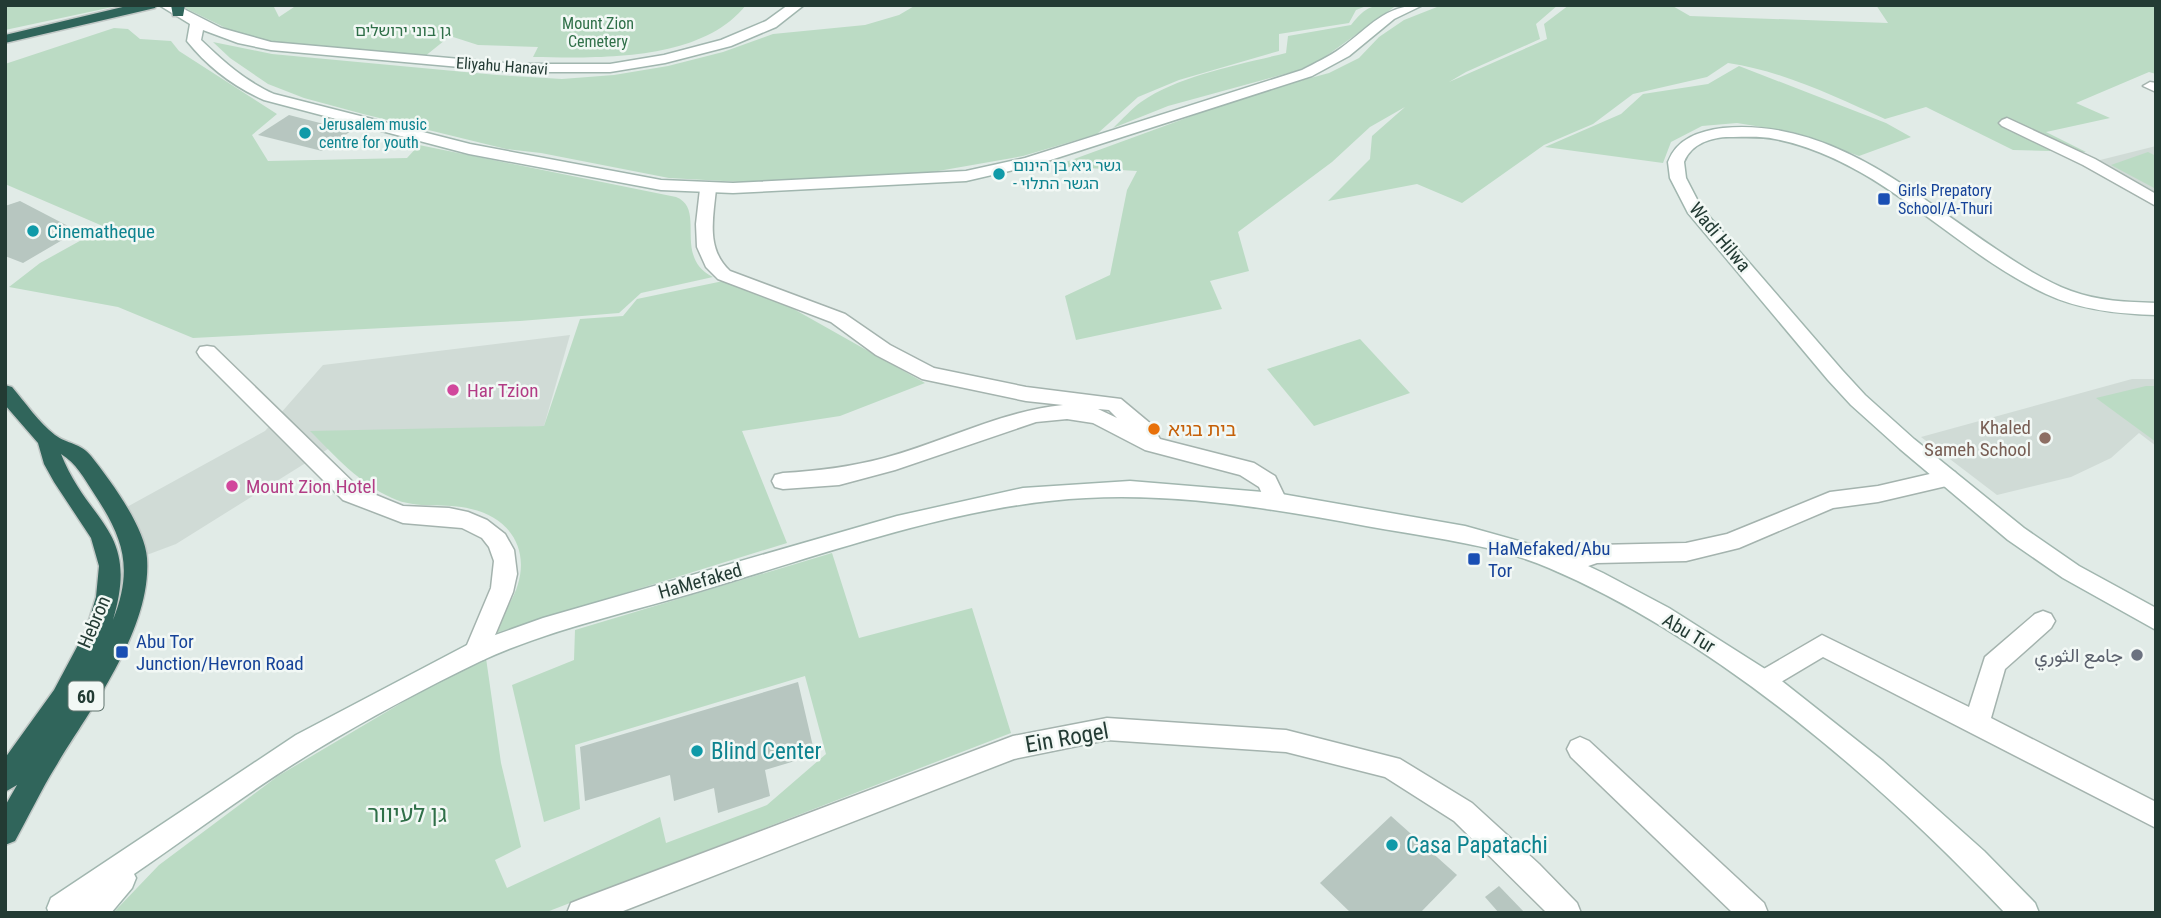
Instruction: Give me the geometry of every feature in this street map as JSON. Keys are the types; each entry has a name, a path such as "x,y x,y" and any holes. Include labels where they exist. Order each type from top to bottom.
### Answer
{"highway":[{"path":"5,38 150,5"},
{"name":"Hebron","path":"5,392 48,441 71,450 82,459 134,549 136,559 134,586 120,629 107,657 5,832"},
{"name":"Hebron","path":"5,780 80,666 108,599 111,577 103,538 55,467 48,451 48,441"}],"street":[{"name":"Eliyahu Hanavi","path":"174,8 197,24 253,43 290,49 516,68 587,70 665,59 726,43 771,24 797,5"},
{"path":"197,24 194,41 223,72 253,91 269,97 469,149 661,185 708,189 926,180 1009,168 1307,74 1344,53 1388,16 1416,5"},
{"path":"2007,123 2089,162 2156,201"},
{"name":"Wadi Hilwa","path":"2156,309 2096,304 2054,291 2016,270 1872,174 1814,144 1773,133 1739,131 1707,136 1685,147 1678,155 1675,165 1682,190 1695,209 1858,400 1947,478 2017,534 2071,572 2156,620"},
{"path":"708,189 704,245 713,267 724,275 838,318 883,350 929,374 1026,394 1114,404 1144,429 1152,445"},
{"path":"207,352 351,494 380,509 415,517 452,516 481,524 497,537 505,550 507,565 503,589 487,620 476,652"},
{"path":"783,481 839,477 888,465 1035,415 1067,412 1097,415 1152,445 1247,469 1266,482 1276,501"},
{"path":"1565,565 1596,554 1686,552 1731,542 1830,500 1878,494 1947,478"},
{"name":"HaMefaked","path":"59,912 305,743 476,652 553,625 897,524 1023,496 1130,489 1276,501"},
{"name":"Abu Tur","path":"1276,501 1507,544 1565,565 1661,615 1765,681 1874,769 1974,860 2025,913"},
{"path":"1977,723 1994,664 2043,621"},
{"path":"1765,681 1822,645 2156,816"},
{"name":"Ein Rogel","path":"581,913 1013,748 1107,729 1286,741 1391,766 1463,812 1529,873 1567,913"},
{"path":"1580,749 1754,913"},
{"name":"HaMefaked","path":"92,913 119,881 174,833"}],"shaded area":[{"path":"2156,146 2156,195 2096,161"},
{"path":"570,335 544,426 352,434 176,544 136,559 116,513 265,431 323,365"},
{"path":"2132,379 2156,379 2156,446 2139,433 2111,458 2071,477 1997,495 1921,437"}],"green space":[{"path":"5,5 122,5 5,30"},
{"path":"179,5 273,5 279,17 297,5 746,5 727,24 703,37 676,47 647,53 533,57 538,47 478,45 450,36 424,57 294,48 248,39"},
{"path":"916,5 1369,5 1356,10 1349,23 1279,34 1279,51 1179,80 1138,97 1097,134 1023,156 921,174 742,182 669,178 541,153 506,149 363,114 304,98 268,84 230,58 213,42 272,54 562,79 614,75 668,66 723,52 773,34 865,25 899,15"},
{"path":"1397,5 1322,59 1299,70 1168,106 1113,128 1141,102 1174,84 1286,53 1288,36 1351,25 1361,13 1371,8"},
{"path":"1442,5 1558,5 1536,24 1540,39 1449,82 1547,39 1544,24 1569,5 1671,5 1690,16 1888,23 1876,5 2156,5 2156,74 2149,72 2076,103 2110,118 2046,132 2086,152 2013,150 1926,107 1885,119 1789,78 1728,63 1707,77 1633,94 1593,124 1544,145 1462,203 1417,184 1328,201 1370,159 1372,136 1405,107 1370,127 1332,162 1238,232 1249,271 1210,281 1222,309 1076,340 1065,296 1110,275 1127,190 1137,171 1055,166 1252,94 1329,73 1359,58 1379,37 1404,20"},
{"path":"114,28 128,29 140,39 171,41 179,51 277,114 252,135 268,161 407,158 419,145 676,197 685,203 689,212 694,258 701,268 713,277 641,293 619,313 520,321 193,338 118,307 9,287 40,263 105,227 5,184 5,64"},
{"path":"1739,66 1886,123 1911,137 1859,156 1793,132 1737,123 1702,126 1671,142 1663,163 1545,147 1621,114 1643,94 1708,84"},
{"path":"2148,152 2156,156 2156,189 2111,165"},
{"path":"728,280 783,303 925,383 840,416 742,431 787,543 489,635 513,597 521,570 518,546 505,526 484,513 471,509 411,504 392,498 358,477 310,431 544,426 580,319 623,316 637,299"},
{"path":"1360,339 1410,393 1314,426 1267,369"},
{"path":"2156,386 2156,442 2096,398"},
{"name":"גן לעיוור","path":"832,553 859,638 972,608 1011,733 544,913 113,913 159,865 278,776 420,692 486,658 501,763 521,847 495,860 507,888 660,817 666,843 767,805 826,754 805,676 575,745 580,809 544,822 512,685 574,660 575,630"}],"building":[{"name":"Jerusalem music centre for youth","path":"289,115 351,131 322,151 258,135"},
{"name":"Cinematheque","path":"20,201 68,226 53,236 64,239 23,263 5,256 5,206"},
{"name":"Blind Center","path":"798,682 815,755 765,770 770,796 718,813 714,788 674,801 670,775 585,801 580,747"},
{"name":"Casa Papatachi","path":"1391,816 1457,875 1420,913 1351,913 1320,883"},
{"path":"1499,886 1525,913 1499,913 1485,897"}],"place":[{"name":"Jerusalem music centre for youth","path":"305,133"},
{"name":"גשר גיא בן הינום - הגשר התלוי","path":"999,174"},
{"name":"Girls Prepatory School/A-Thuri","path":"1884,199"},
{"name":"Cinematheque","path":"33,231"},
{"name":"Har Tzion","path":"453,390"},
{"name":"בית בגיא","path":"1154,429"},
{"name":"Khaled Sameh School","path":"2045,438"},
{"name":"Mount Zion Hotel","path":"232,486"},
{"name":"HaMefaked/Abu Tor","path":"1474,559"},
{"name":"Abu Tor Junction/Hevron Road","path":"122,652"},
{"name":"جامع الثوري","path":"2137,655"},
{"name":"Blind Center","path":"697,751"},
{"name":"Casa Papatachi","path":"1392,845"}],"park label":[{"name":"גן בוני ירושלים","path":"403,30"},
{"name":"Mount Zion Cemetery","path":"598,32"}]}
